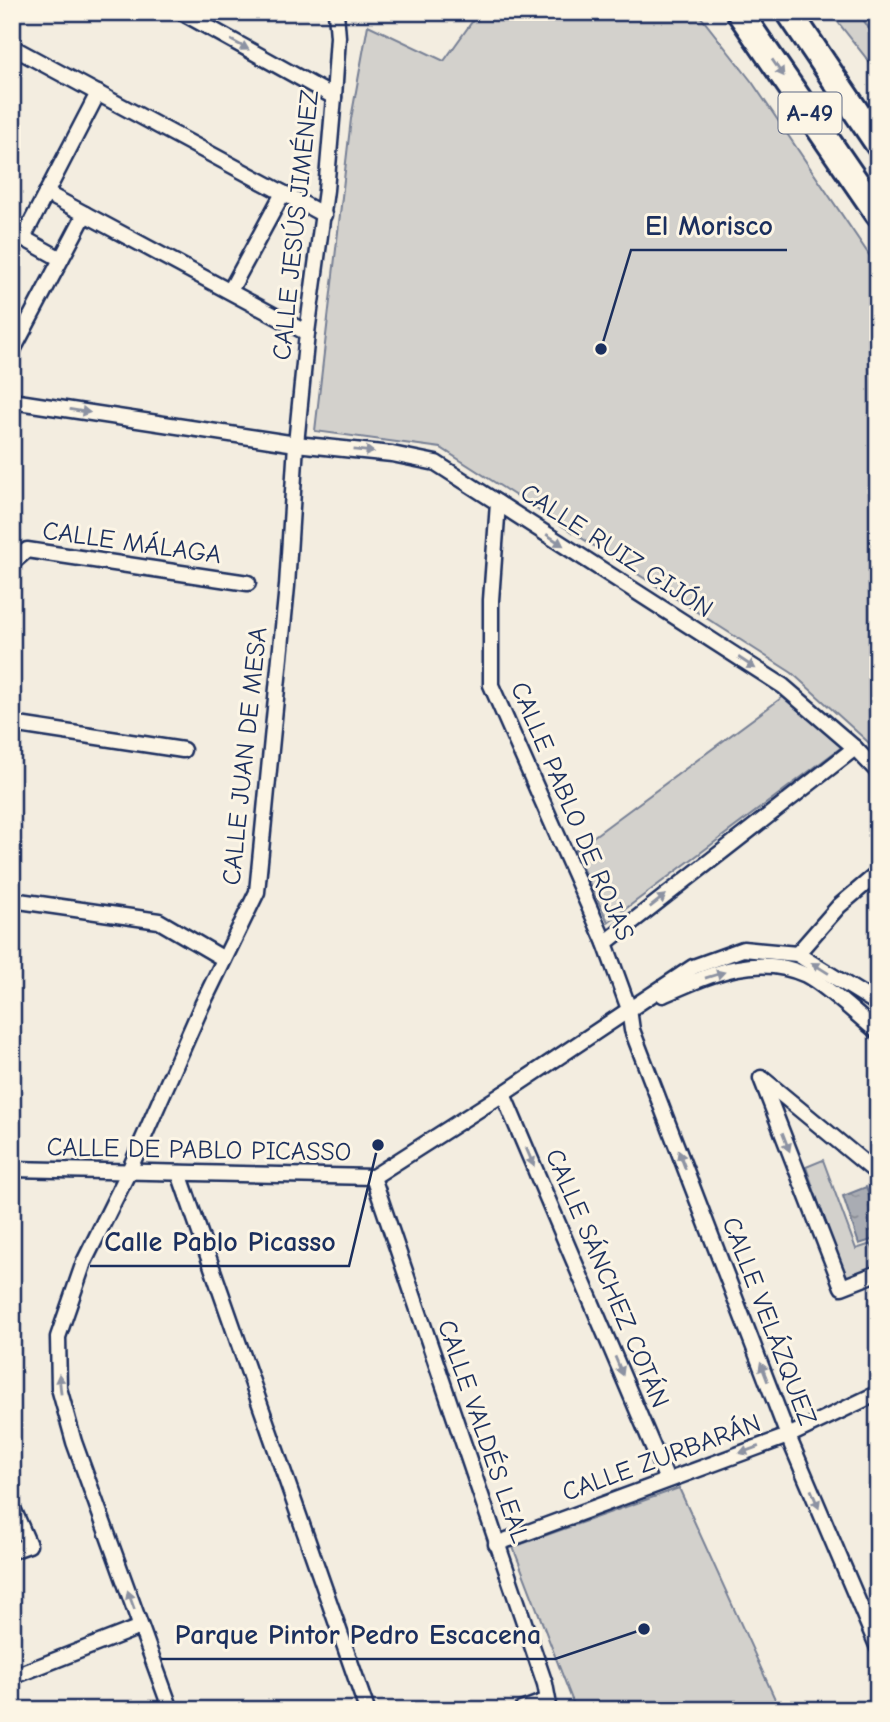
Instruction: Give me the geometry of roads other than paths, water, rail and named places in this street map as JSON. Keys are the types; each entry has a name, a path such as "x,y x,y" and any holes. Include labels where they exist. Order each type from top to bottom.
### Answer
{"highway":[{"name":"A-49","path":"739,12 878,214"},
{"name":"A-49","path":"789,12 878,144"}],"street":[{"path":"181,12 334,97"},
{"name":"CALLE JESÚS JIMÉNEZ","path":"296,444 307,333 324,215 338,37 336,12"},
{"path":"12,47 324,215"},
{"path":"61,259 18,235 46,193 98,93"},
{"path":"230,292 283,192"},
{"path":"46,193 307,333"},
{"path":"12,352 85,214"},
{"name":"CALLE RUIZ GIJÓN","path":"12,401 296,444 392,454 436,463 783,686 855,748 878,772"},
{"name":"CALLE JUAN DE MESA","path":"171,1710 74,1442 59,1388 58,1337 85,1262 257,892 286,586 296,444"},
{"name":"CALLE PABLO DE ROJAS","path":"498,503 491,600 491,685 605,943 629,1009"},
{"name":"CALLE MÁLAGA","path":"12,563 27,550 248,583"},
{"path":"12,724 183,750"},
{"path":"605,943 855,748"},
{"path":"797,954 839,906 878,873"},
{"path":"12,900 159,921 224,959"},
{"name":"CALLE DE PABLO PICASSO","path":"12,1169 373,1177 693,967 743,949 797,954 878,1004"},
{"name":"CALLE DE PABLO PICASSO","path":"629,1009 688,984 752,964 779,965 808,976 878,1032"},
{"name":"CALLE VELÁZQUEZ","path":"629,1009 632,1030 788,1436 878,1647"},
{"path":"878,1174 761,1078 842,1287 878,1273"},
{"name":"CALLE SÁNCHEZ COTÁN","path":"503,1094 667,1480"},
{"path":"179,1173 367,1710"},
{"name":"CALLE VALDÉS LEAL","path":"373,1177 545,1684 548,1700 521,1710"},
{"name":"CALLE ZURBARÁN","path":"496,1544 788,1436 878,1392"},
{"path":"12,1506 29,1545 12,1551"},
{"path":"12,1677 140,1627"}],"water":[{"path":"866,1187 878,1216 878,1238 859,1244 843,1196"}],"place":[{"name":"El Morisco","path":"601,349"},
{"name":"Calle Pablo Picasso","path":"378,1145"},
{"name":"Parque Pintor Pedro Escacena","path":"644,1629"}]}
